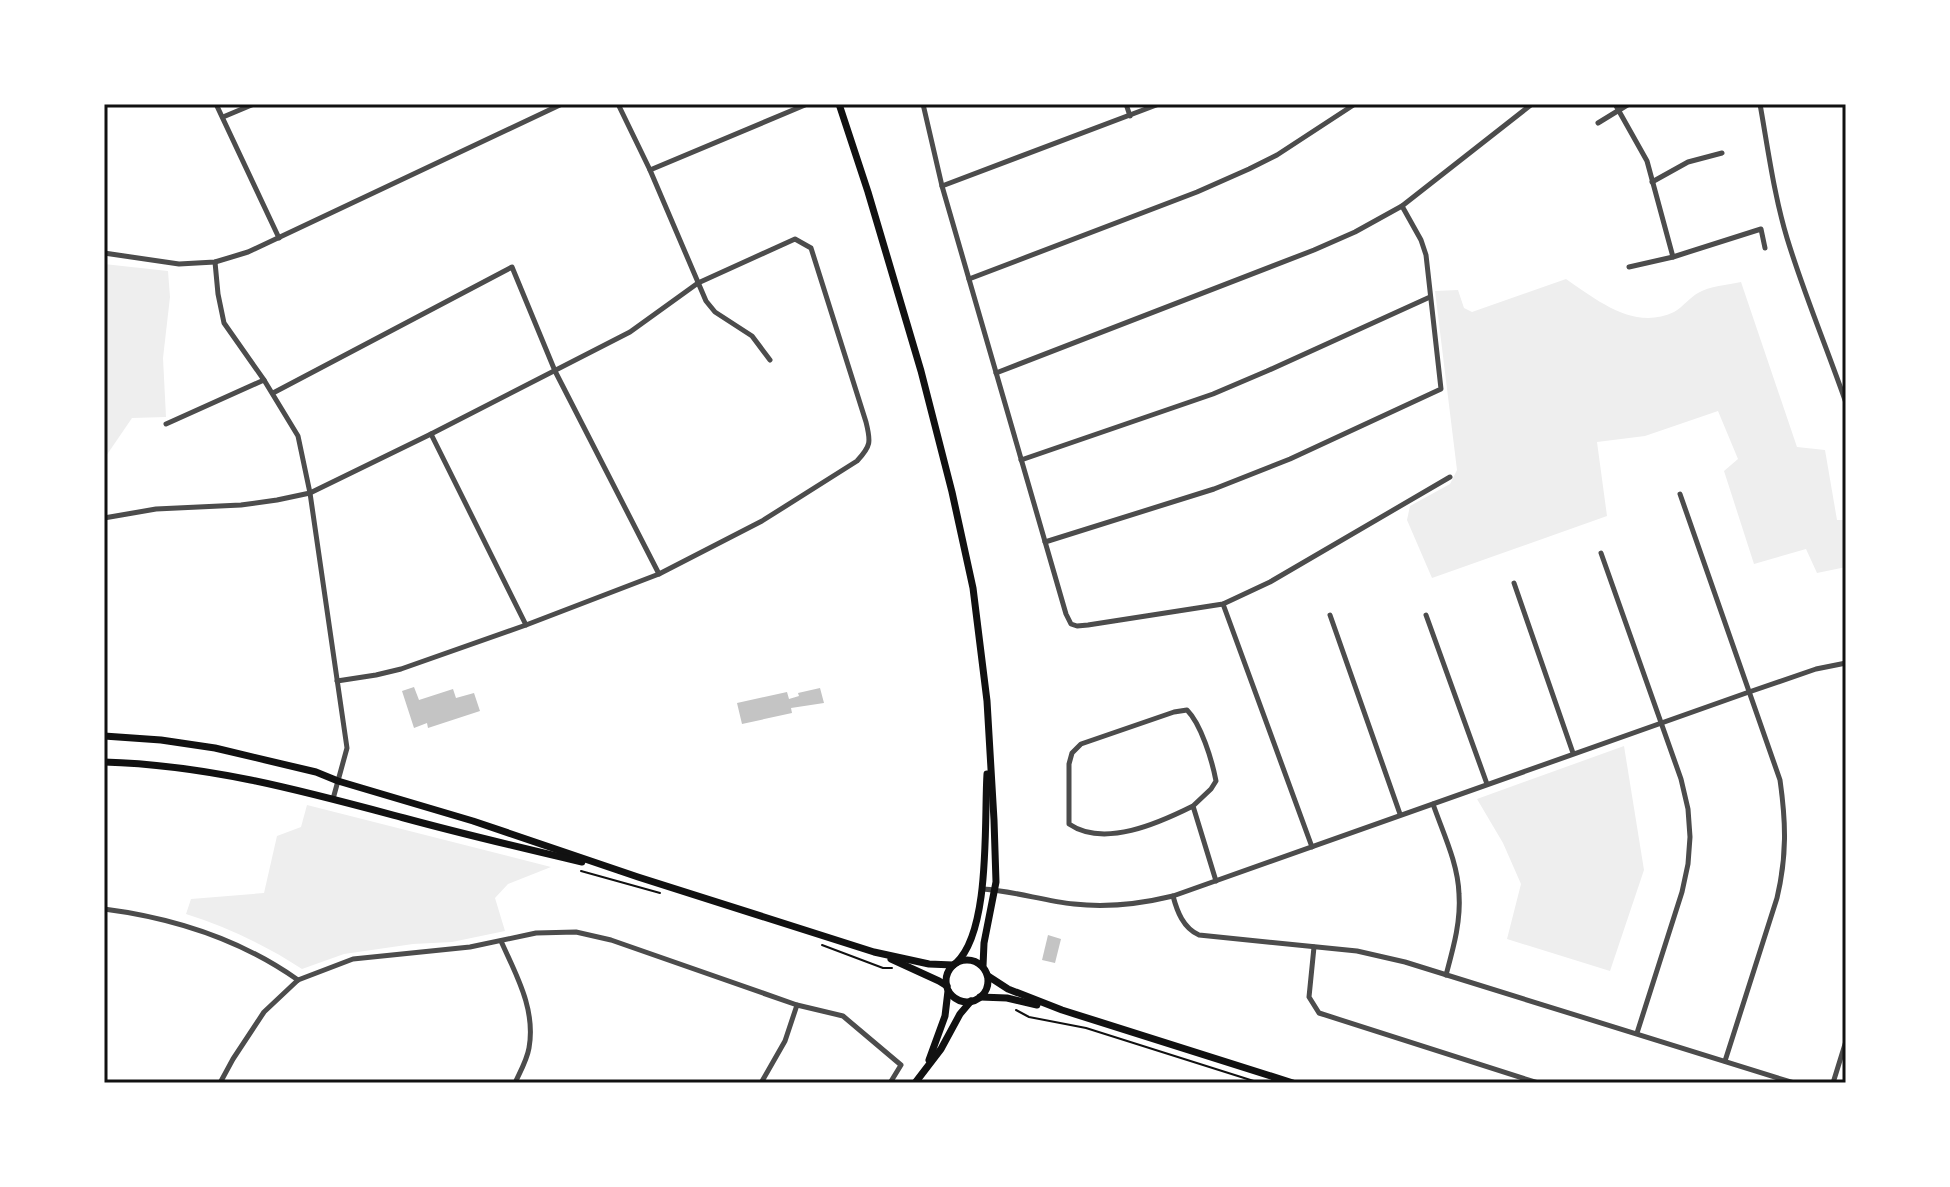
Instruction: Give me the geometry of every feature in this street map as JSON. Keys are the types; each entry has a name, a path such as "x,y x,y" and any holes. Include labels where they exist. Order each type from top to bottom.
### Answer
{"main road":[{"path":"839,104 921,371 973,588 987,701 994,820 995,890 984,943 983,966 988,976 1008,989 1062,1010 1293,1083"},
{"path":"104,736 215,748 307,770 874,952 929,964 971,960 983,966"},
{"path":"926,1068 949,999 947,974 969,946 983,889 989,747"},
{"path":"104,762 197,769 294,788 408,820 638,877"},
{"path":"874,952 939,981 959,1000 971,1001"},
{"path":"980,997 987,987 988,976"},
{"path":"915,1083 971,1001 980,997 1007,998 1062,1010"}],"street":[{"path":"216,104 279,238"},
{"path":"223,117 254,104"},
{"path":"104,253 179,264 215,262 248,252 562,104"},
{"path":"618,104 706,301 715,312 752,336 770,360"},
{"path":"923,104 942,186 1068,621 1073,625 1223,604 1312,559 1450,477"},
{"path":"1126,104 1130,116"},
{"path":"942,186 1159,104"},
{"path":"969,279 1236,175 1277,155 1355,104"},
{"path":"996,373 1355,232 1402,206 1532,104"},
{"path":"1598,123 1617,107 1629,104"},
{"path":"1760,104 1786,235 1846,403"},
{"path":"650,170 805,105"},
{"path":"1617,107 1647,161 1673,257"},
{"path":"1652,182 1688,162 1722,153"},
{"path":"1045,542 1214,489 1290,459 1441,389 1426,255 1402,206"},
{"path":"1629,267 1673,257 1761,229 1765,248"},
{"path":"104,518 156,509 241,505 310,493 630,332 698,283 795,239 811,248 866,422 870,441 867,451 857,461 762,521 659,574 401,669 337,681"},
{"path":"215,262 224,323 273,393 298,436 310,493 347,748 333,799"},
{"path":"273,393 512,267 555,371 659,574"},
{"path":"1021,460 1213,394 1430,297"},
{"path":"166,424 264,380"},
{"path":"431,434 526,625"},
{"path":"1680,494 1780,780 1785,811 1786,845 1777,898 1725,1061"},
{"path":"1601,553 1681,779 1688,809 1690,837 1682,892 1637,1033"},
{"path":"1514,583 1573,753"},
{"path":"1223,604 1312,848"},
{"path":"1330,615 1400,815"},
{"path":"1426,615 1487,784"},
{"path":"983,889 1100,906 1133,904 1173,896 1749,692 1816,669 1846,663"},
{"path":"1187,710 1194,717 1216,781 1193,806 1148,827 1109,834 1079,831 1069,824 1069,764 1072,753 1081,744 1187,710"},
{"path":"1433,804 1454,863 1459,894 1457,933 1446,975"},
{"path":"1193,806 1216,881"},
{"path":"1173,896 1183,920 1192,932 1199,935 1357,951 1405,962 1794,1083"},
{"path":"104,909 171,921 222,937 298,980"},
{"path":"220,1083 264,1012 298,980 353,959 470,947 536,933 576,932 611,940 797,1005 843,1016 901,1065 890,1083"},
{"path":"501,941 525,994 530,1020 529,1049 515,1083"},
{"path":"1314,947 1309,997 1319,1013 1538,1083"},
{"path":"761,1083 785,1041 797,1005"},
{"path":"1833,1083 1846,1041"}],"path":[{"path":"574,869 661,894"},
{"path":"823,945 883,968"},
{"path":"1029,1017 1086,1028 1260,1083"}],"shaded area":[{"path":"104,264 168,271 170,297 163,358 166,417 132,418 104,459"},
{"path":"1566,279 1603,304 1645,318 1674,312 1708,289 1741,282 1797,447 1825,450 1837,520 1846,520 1846,567 1817,573 1806,549 1754,564 1724,471 1738,459 1718,411 1645,436 1597,442 1607,516 1432,578 1407,520 1410,506 1450,484 1457,470 1435,291 1458,290 1464,308 1472,312"},
{"path":"1624,746 1644,870 1610,971 1507,939 1521,884 1503,843 1477,799"},
{"path":"307,805 551,867 508,884 495,898 505,931 452,942 344,954 302,969 246,938 186,914 191,899 264,893 277,836 301,827"}],"building":[{"path":"414,687 419,700 453,689 456,698 474,693 480,711 428,728 427,723 414,728 402,691"},
{"path":"820,688 824,703 791,708 792,713 742,724 737,703 787,692 789,699 799,696 798,693"},
{"path":"1048,935 1061,939 1055,963 1042,960"}]}
